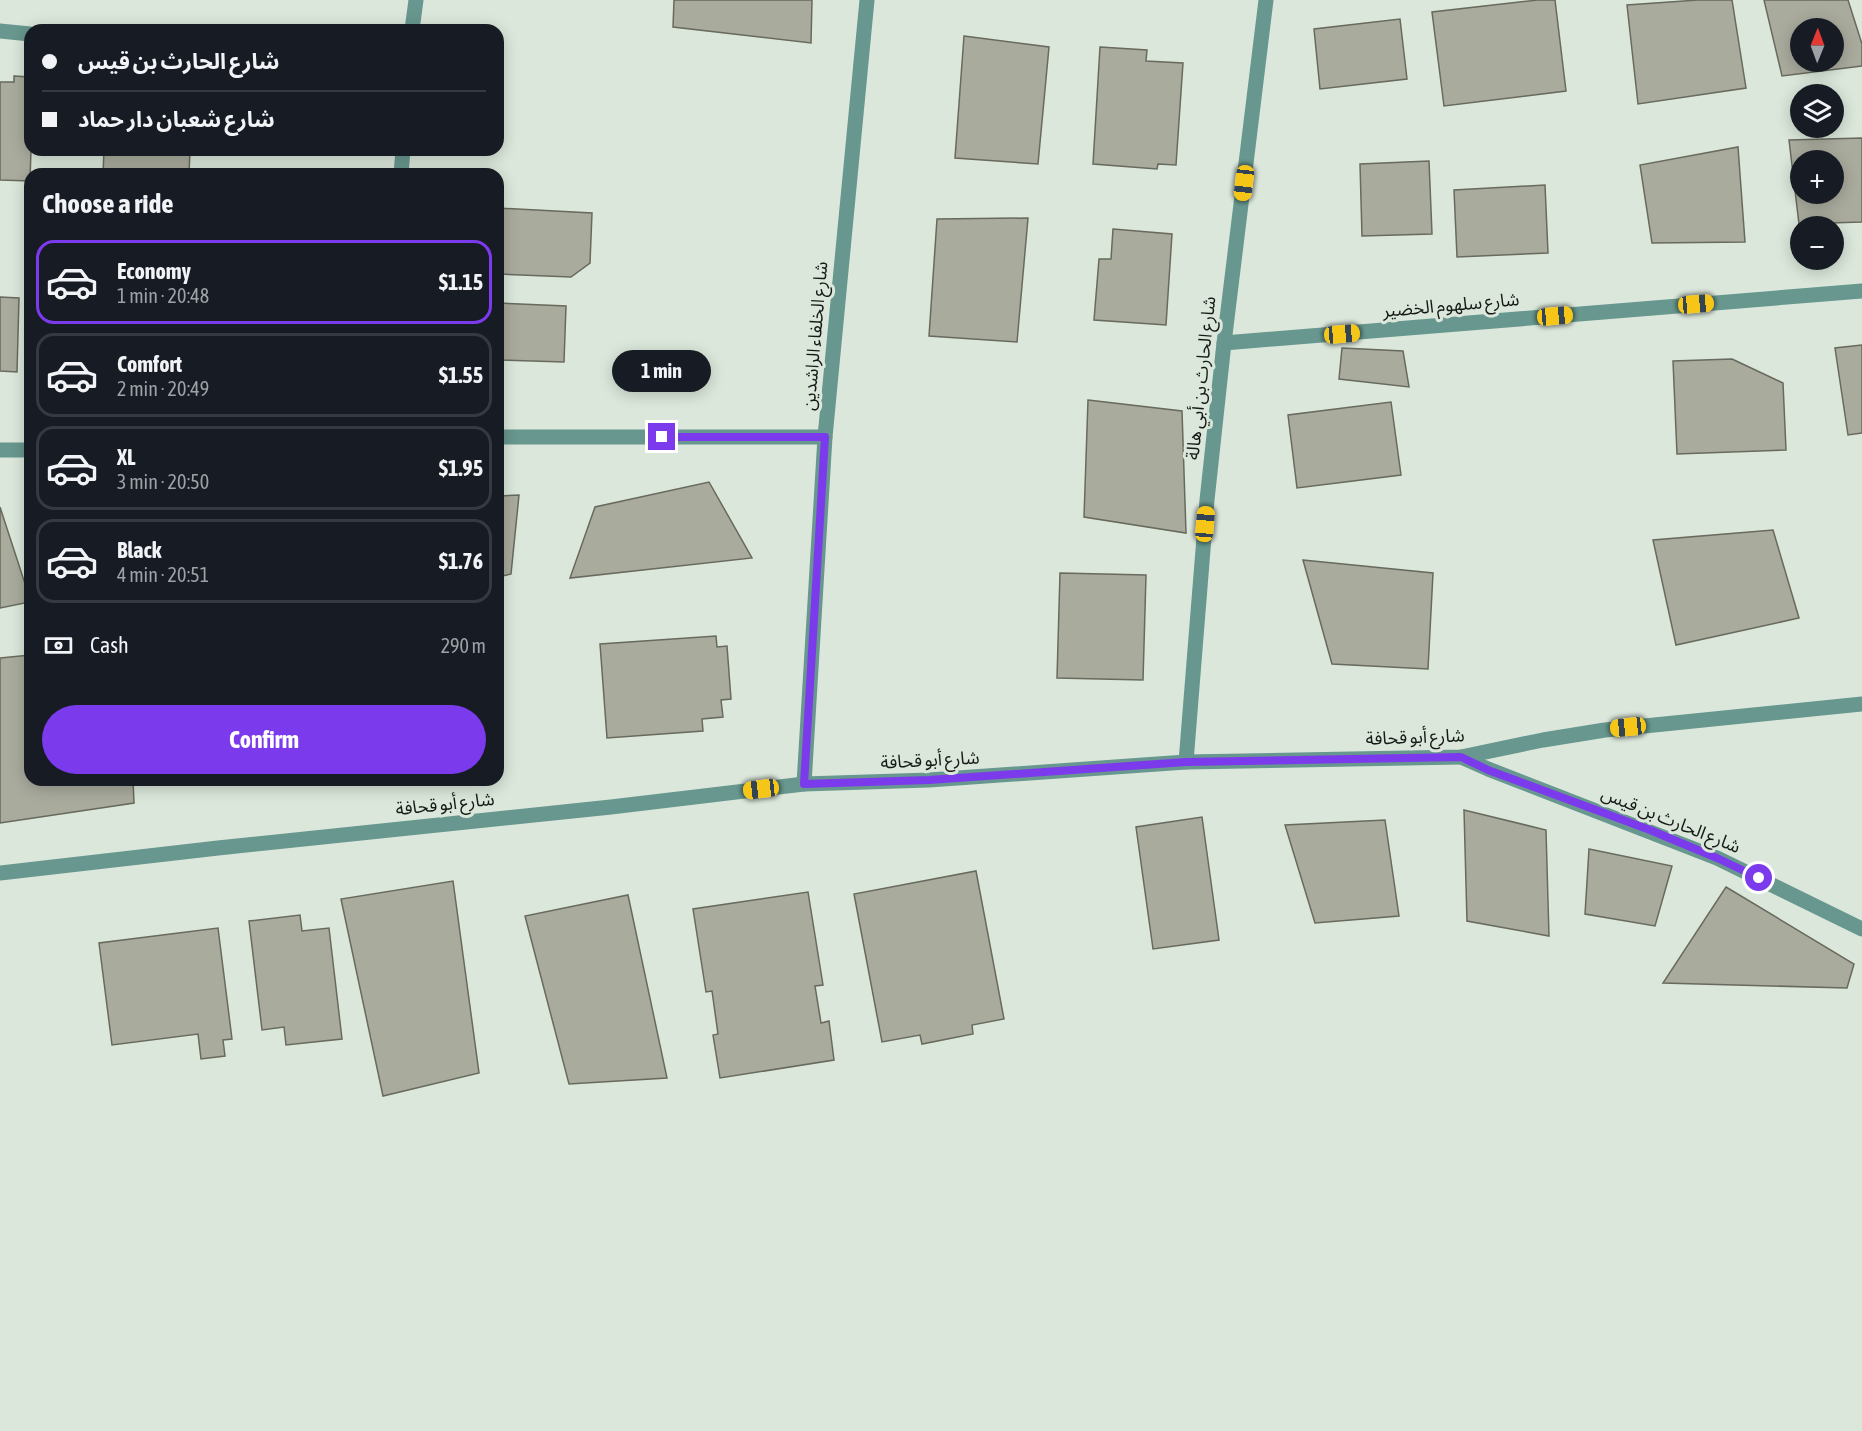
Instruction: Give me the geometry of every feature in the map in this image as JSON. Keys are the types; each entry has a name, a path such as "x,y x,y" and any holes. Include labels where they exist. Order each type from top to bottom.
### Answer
{"street":[{"path":"413,24 416,0"},
{"name":"شارع الخلفاء الراشدين","path":"804,784 825,437 867,0"},
{"name":"شارع الحارث بن أبي هالة","path":"1186,762 1207,500 1266,0"},
{"path":"0,31 24,33"},
{"name":"شارع سلهوم الخضير","path":"1224,344 1862,291"},
{"path":"504,437 825,437"},
{"path":"0,450 24,450"},
{"name":"شارع أبو قحافة","path":"0,873 804,784 929,780 1186,762 1461,757 1605,730 1862,704"},
{"name":"شارع الحارث بن قيس","path":"1461,757 1488,770 1717,858 1862,929"}],"building":[{"path":"674,0 812,0 811,43 673,27"},
{"path":"1555,0 1566,91 1444,106 1432,12"},
{"path":"1732,0 1746,88 1638,104 1627,5"},
{"path":"1764,0 1848,0 1862,44 1862,66 1844,68 1844,18 1790,18 1790,72 1814,72 1782,76"},
{"path":"1400,19 1407,79 1320,89 1314,29"},
{"path":"964,36 1049,47 1038,164 955,158"},
{"path":"1100,47 1147,50 1146,61 1183,63 1176,165 1158,164 1157,169 1093,164"},
{"path":"14,76 24,77 24,156 31,156 30,168 24,168 24,181 0,180 0,82 14,82"},
{"path":"1862,138 1862,222 1844,223 1844,216 1798,216 1797,204 1844,204 1844,150 1790,150 1789,140"},
{"path":"1738,147 1745,242 1652,243 1640,165"},
{"path":"104,156 190,156 189,168 103,168"},
{"path":"1429,161 1432,234 1362,236 1360,164"},
{"path":"1545,185 1548,253 1457,257 1454,190"},
{"path":"504,208 592,213 590,263 571,277 504,274"},
{"path":"1028,218 1017,342 929,336 937,219"},
{"path":"1113,229 1172,234 1166,325 1094,320 1099,259 1111,259"},
{"path":"0,297 19,298 17,372 0,371"},
{"path":"504,303 566,306 564,362 504,360"},
{"path":"1862,345 1862,433 1848,435 1835,348"},
{"path":"1342,348 1403,351 1409,387 1339,379"},
{"path":"1732,359 1783,383 1786,450 1677,454 1673,361"},
{"path":"1088,400 1182,411 1186,533 1084,517"},
{"path":"1391,402 1401,475 1297,488 1288,415"},
{"path":"709,482 752,558 570,578 595,507"},
{"path":"519,495 511,574 504,576 504,496"},
{"path":"0,507 24,581 24,603 0,608"},
{"path":"1773,530 1799,618 1676,645 1653,540"},
{"path":"1303,560 1433,573 1428,669 1332,664"},
{"path":"1060,573 1146,575 1143,680 1057,678"},
{"path":"716,636 717,647 727,646 731,699 721,700 723,717 702,719 703,731 607,738 600,644"},
{"path":"24,656 24,786 133,786 134,803 0,823 0,658"},
{"path":"1464,810 1546,830 1549,936 1467,921"},
{"path":"1202,817 1219,940 1153,949 1136,827"},
{"path":"1385,820 1399,916 1315,923 1285,825"},
{"path":"1589,849 1672,866 1655,926 1585,914"},
{"path":"976,871 1004,1019 972,1025 973,1034 922,1044 920,1035 882,1042 854,894"},
{"path":"453,881 479,1073 383,1096 341,899"},
{"path":"1726,887 1854,964 1847,988 1663,983"},
{"path":"808,892 823,985 815,986 821,1023 829,1021 834,1060 720,1078 713,1035 718,1034 712,991 706,992 693,909"},
{"path":"628,895 667,1078 569,1084 525,916"},
{"path":"300,915 302,931 329,928 342,1039 286,1045 284,1027 262,1030 249,921"},
{"path":"218,928 232,1039 223,1040 225,1056 201,1059 198,1034 112,1045 99,943"}],"route":[{"path":"662,437 825,437 804,784 929,780 1186,762 1461,757 1488,770 1650,830 1759,878"}]}
